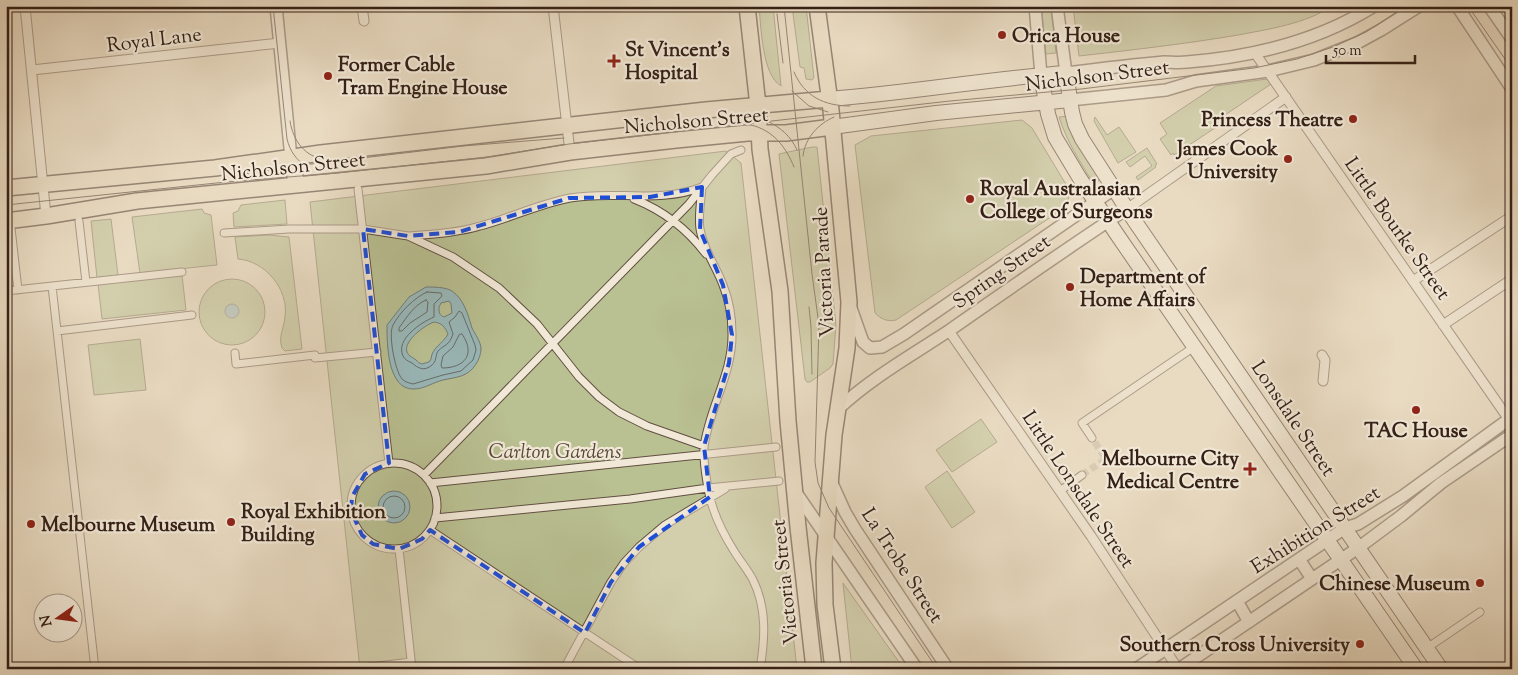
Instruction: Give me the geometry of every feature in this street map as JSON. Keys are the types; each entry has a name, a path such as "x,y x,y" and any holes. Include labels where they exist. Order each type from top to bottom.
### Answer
{"main road":[{"path":"746,6 758,106 759,133 783,320 788,421 794,490"},
{"name":"Victoria Parade","path":"817,6 829,99 849,302 846,348 826,535"},
{"name":"Nicholson Street","path":"6,188 215,168 331,152 758,106 882,95 1066,73"},
{"name":"Lonsdale Street","path":"1066,73 1073,118 1078,131 1114,189 1441,669"},
{"name":"Lonsdale Street","path":"1041,75 1051,127 1055,137 1095,202 1416,669"},
{"name":"Nicholson Street","path":"8,225 46,216 137,201 486,166 570,152 707,137 786,133 936,112 1070,100"},
{"path":"292,158 297,185"},
{"path":"1203,360 1221,347"},
{"path":"1260,443 1278,430"},
{"name":"Victoria Street","path":"794,490 814,669"},
{"name":"Victoria Street","path":"826,535 824,589 833,669"}],"street":[{"path":"25,6 46,216"},
{"path":"276,6 292,158"},
{"path":"362,6 364,21"},
{"path":"553,6 570,152"},
{"path":"1035,6 1041,75"},
{"path":"1057,6 1066,73"},
{"name":"Nicholson Street","path":"1066,73 1164,62 1186,62 1255,53 1306,38 1374,6"},
{"name":"Nicholson Street","path":"1070,100 1166,90 1196,80 1268,71 1314,60 1337,52 1381,30 1419,6"},
{"path":"1456,6 1512,90"},
{"path":"1489,6 1512,39"},
{"name":"Royal Lane","path":"32,70 280,43"},
{"name":"Little Bourke Street","path":"1255,53 1511,420"},
{"name":"Spring Street","path":"838,409 856,393 1286,98"},
{"path":"424,475 689,204 731,154 741,150"},
{"path":"224,234 289,229 363,229 408,236 459,232 569,198 591,195 628,197 666,196 702,188"},
{"path":"702,188 699,216 700,230 723,285 730,312 732,335 729,363 712,411 704,446 704,456 710,497 720,527 734,552 753,578 762,602 764,638 759,667"},
{"path":"358,189 389,463"},
{"name":"Spring Street","path":"849,302 863,342 870,348 877,348 887,344 1114,189"},
{"path":"628,197 672,220 696,240 712,262"},
{"path":"1413,281 1512,216"},
{"path":"79,221 86,282"},
{"path":"8,225 18,290"},
{"path":"408,236 453,257 499,288 537,324 579,376 599,397 619,412 647,426 704,446"},
{"path":"6,292 182,272"},
{"path":"1443,325 1512,279"},
{"path":"52,286 95,669"},
{"path":"936,312 949,330"},
{"path":"57,331 192,315"},
{"name":"Little Lonsdale Street","path":"949,330 1060,491 1178,669"},
{"path":"1092,438 1082,423 1194,347"},
{"path":"236,353 236,364 377,352"},
{"path":"1322,355 1326,360 1323,381"},
{"name":"Exhibition Street","path":"1136,669 1149,665 1165,649 1299,558 1345,528 1358,524 1403,496 1511,420"},
{"name":"Exhibition Street","path":"1178,669 1358,548 1441,483 1507,438 1512,437"},
{"path":"430,483 704,456 776,447"},
{"path":"389,463 402,463 424,475 435,494 437,506 430,530 422,539 411,546 399,549 373,544 362,536 355,524 351,511 356,485 364,474 376,467 389,463"},
{"path":"1060,491 1082,475"},
{"name":"La Trobe Street","path":"831,480 842,506 855,529 948,669"},
{"path":"435,518 630,499 708,488 779,481"},
{"path":"564,669 611,582 624,563 665,525 727,487"},
{"path":"794,490 917,669"},
{"path":"334,513 351,511"},
{"path":"430,530 640,669"},
{"path":"353,669 412,666 399,549"},
{"path":"1299,558 1312,579"},
{"path":"1236,601 1249,622"},
{"path":"1427,648 1480,612"}],"highlighted area":[{"path":"702,187 700,230 723,285 732,335 729,363 704,446 710,497 639,547 611,582 585,633 430,530 422,539 399,549 373,544 362,535 351,511 352,497 365,474 389,463 363,229 408,236 459,232 569,198 650,197"}],"green space":[{"path":"759,6 773,6 781,86 770,72 766,61"},
{"path":"792,6 806,6 814,78 812,80 806,79 804,68 800,67"},
{"path":"1041,6 1051,6 1056,53 1046,54"},
{"path":"1073,6 1332,6 1299,22 1262,30 1178,44 1079,56"},
{"path":"1267,79 1271,84 1222,117 1218,126 1174,155 1173,153 1171,155 1160,139 1167,134 1160,123 1216,86"},
{"path":"1070,116 1101,179 1094,184 1070,143 1059,117"},
{"path":"1095,117 1107,135 1119,127 1136,152 1118,163 1094,121"},
{"path":"1022,120 1032,128 1070,191 1063,209 896,320 884,320 875,313 855,145 871,136"},
{"path":"817,147 836,325 833,364 810,382 807,382 805,379 779,154"},
{"path":"1147,148 1157,164 1155,165 1156,167 1138,180 1136,177 1152,166 1145,156 1130,167 1126,162"},
{"name":"Carlton Gardens","path":"726,151 741,163 797,669 360,669 310,202"},
{"path":"285,200 287,224 234,227 233,213 238,211 241,205"},
{"path":"202,209 204,213 211,215 217,265 140,273 132,217"},
{"path":"111,219 118,275 97,278 91,221"},
{"path":"269,235 289,237 302,349 285,351 282,348 281,336 285,307 283,296 273,278 257,265 238,259 235,237"},
{"path":"182,275 186,310 102,319 98,284"},
{"path":"232,279 245,282 255,289 262,299 265,312 262,325 255,335 245,342 232,345 219,342 209,335 202,325 199,312 202,299 209,289 219,282"},
{"path":"140,339 146,390 94,395 88,345"},
{"path":"981,419 997,442 952,472 936,450"},
{"path":"947,471 975,512 952,528 925,487"},
{"path":"843,583 904,669 852,669"}],"water":[{"path":"426,287 432,287 452,291 460,298 481,346 478,361 469,372 462,376 418,389 405,387 398,382 390,364 387,325 409,297","holes":["449,301 452,313 444,317 441,315 439,307 441,303","434,322 441,324 448,334 433,351 429,362 419,363 408,354 408,343 420,330 430,324"]},
{"path":"232,304 237,306 239,311 237,316 232,318 227,316 225,311 227,306"},
{"path":"394,491 405,496 410,507 405,518 394,523 383,518 378,507 383,496"}],"tunnel":[{"path":"1082,475 1106,459 1092,438"}],"tram line":[{"path":"273,6 287,139 294,155 307,167"},
{"path":"784,6 819,325 815,462 818,483 829,508 937,669"},
{"path":"6,205 487,157 569,144 950,101 1081,89 1254,68 1297,59 1333,47 1366,32 1406,6"},
{"path":"1468,6 1512,69"},
{"path":"777,14 783,63"},
{"path":"794,72 803,87 816,98 823,102 850,106"},
{"path":"792,91 809,106 828,112"},
{"path":"803,156 806,143 813,132 834,117"},
{"path":"290,121 294,135 301,147 306,152 326,160"},
{"path":"767,121 785,132 797,150"},
{"path":"751,125 759,127 778,140 794,167"},
{"path":"244,174 463,146 564,138"},
{"path":"809,307 812,374"}],"place":[{"name":"Orica House","path":"1002,35"},
{"name":"St Vincent's Hospital","path":"614,61"},
{"name":"Former Cable Tram Engine House","path":"328,76"},
{"name":"Princess Theatre","path":"1353,119"},
{"name":"James Cook University","path":"1288,159"},
{"name":"Royal Australasian College of Surgeons","path":"970,199"},
{"name":"Department of Home Affairs","path":"1070,287"},
{"name":"TAC House","path":"1416,410"},
{"name":"Melbourne City Medical Centre","path":"1250,469"},
{"name":"Royal Exhibition Building","path":"231,522"},
{"name":"Melbourne Museum","path":"31,524"},
{"name":"Chinese Museum","path":"1480,583"},
{"name":"Southern Cross University","path":"1360,644"}]}
